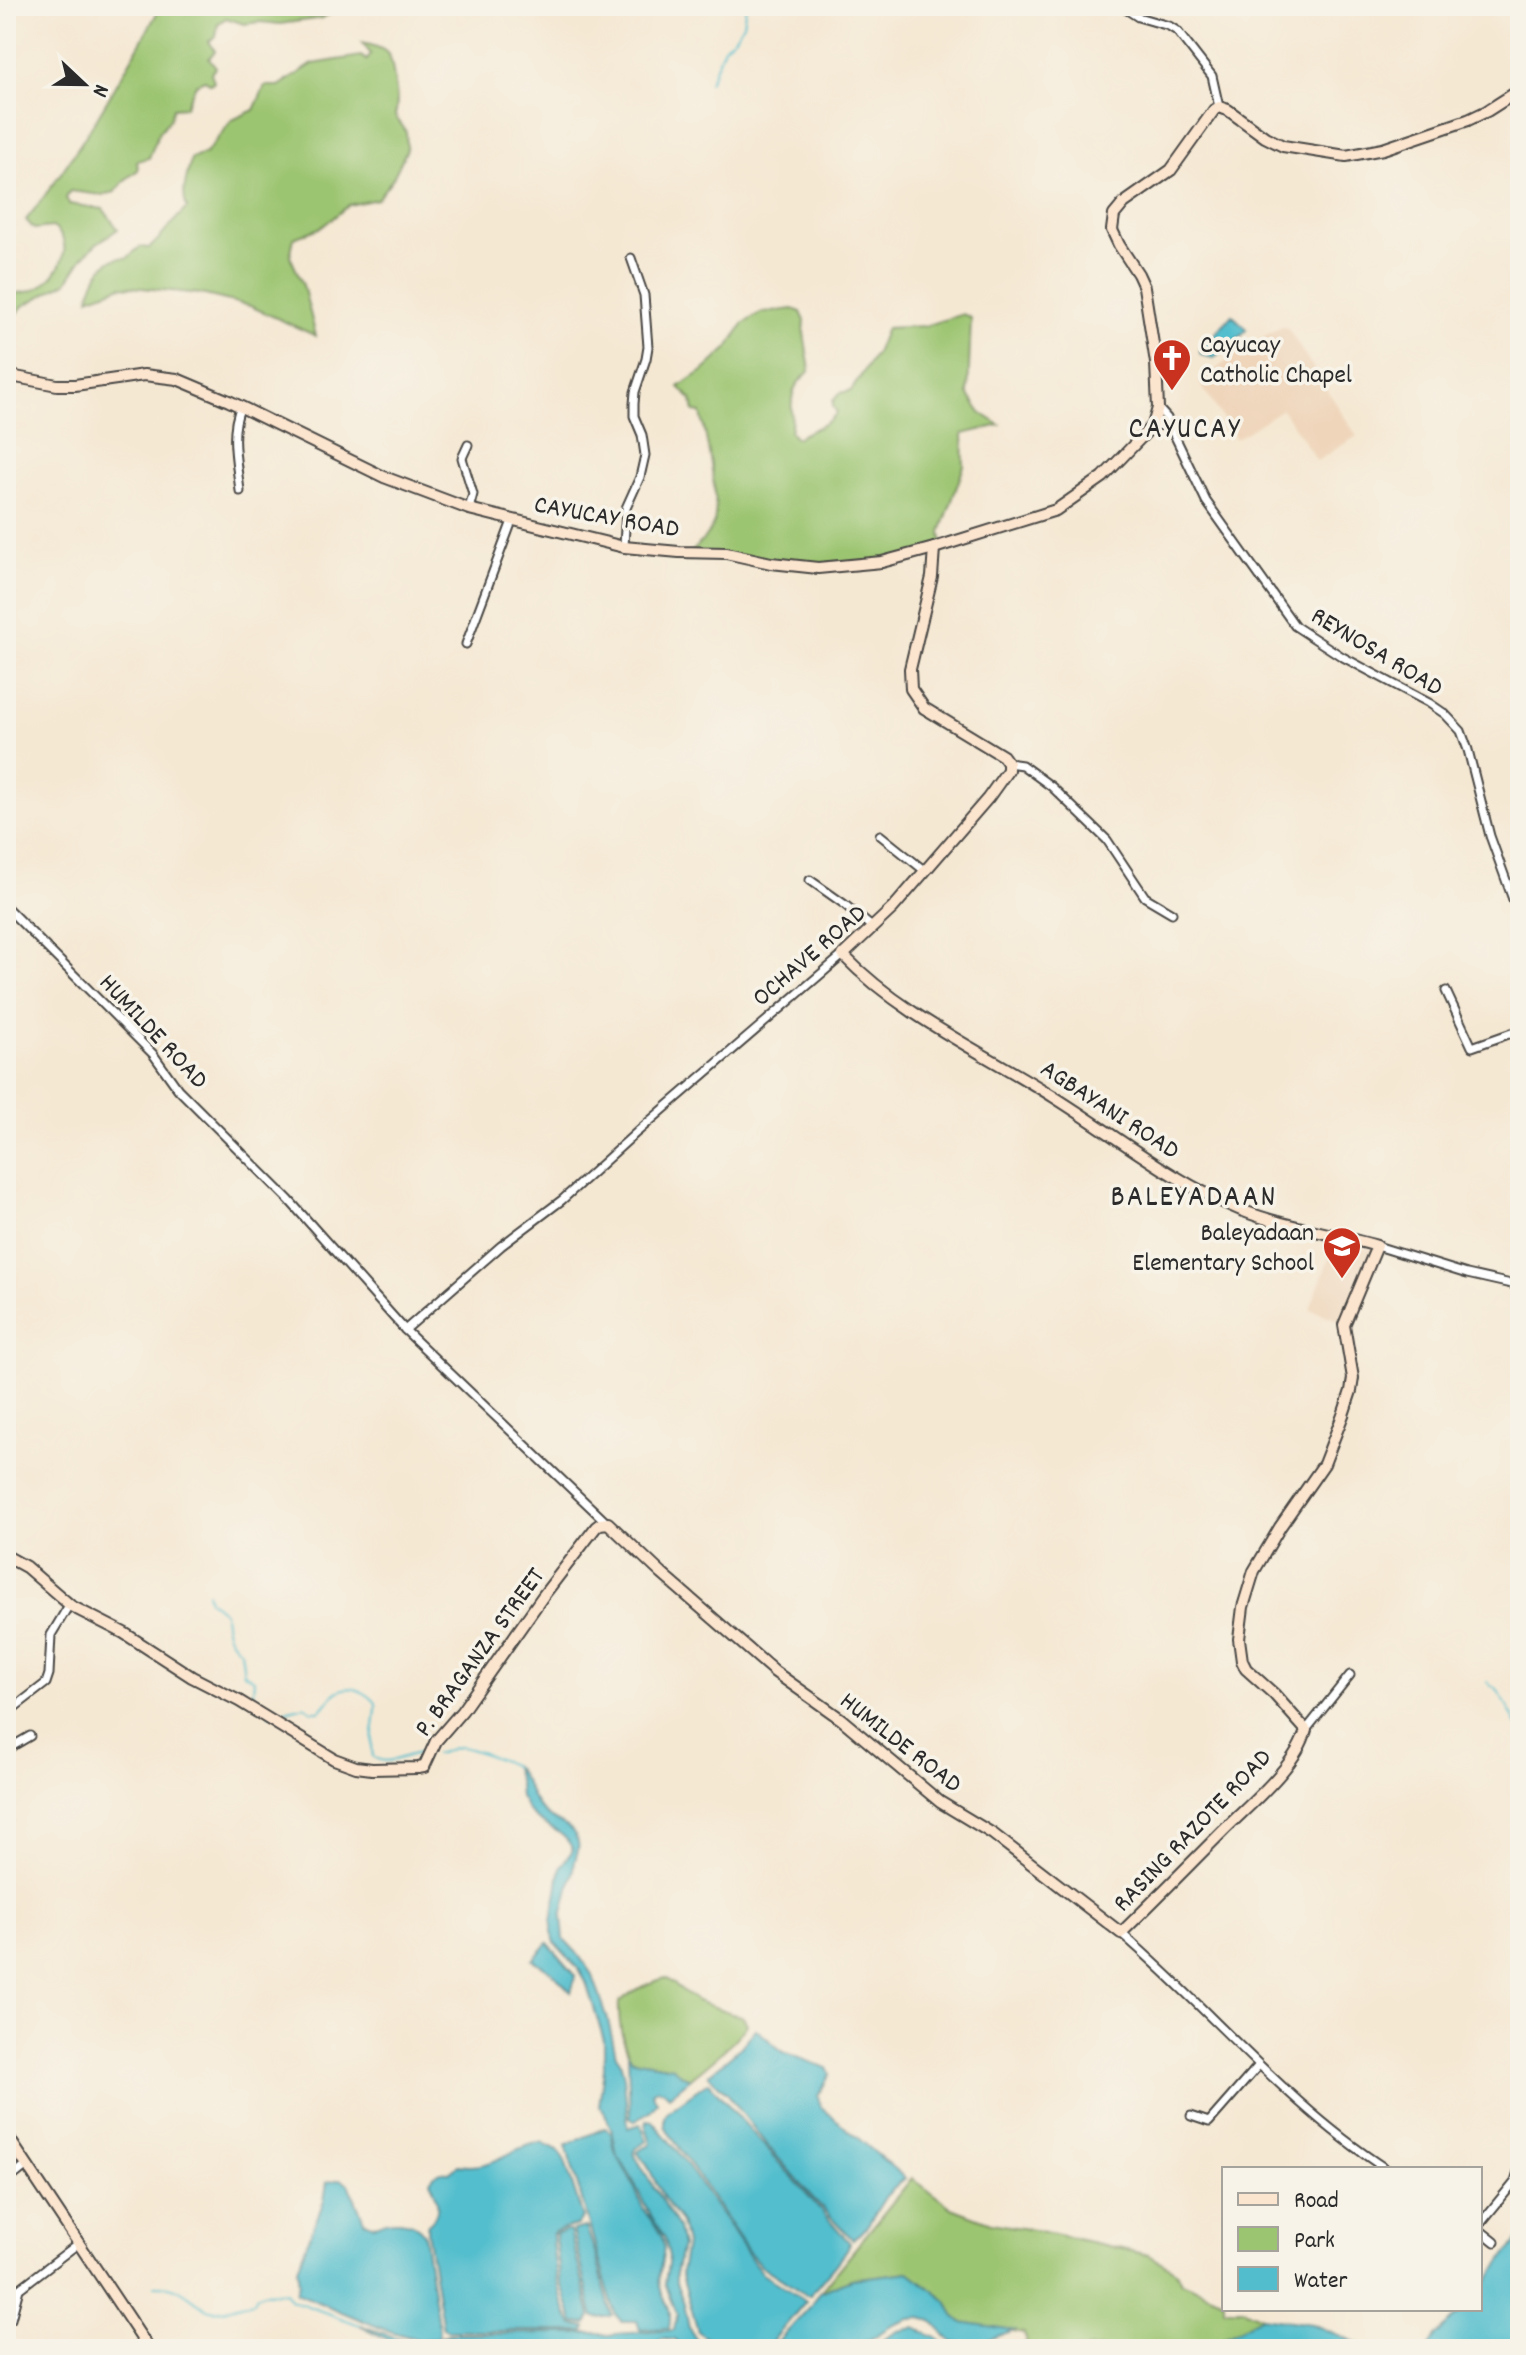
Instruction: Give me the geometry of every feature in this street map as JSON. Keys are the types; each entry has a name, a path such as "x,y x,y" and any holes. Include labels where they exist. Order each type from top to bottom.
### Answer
{"street":[{"path":"1121,6 1138,17 1177,31 1212,76 1219,107 1274,142 1293,149 1346,156 1383,149 1468,120 1520,90"},
{"name":"CAYUCAY ROAD","path":"6,375 57,385 157,375 187,382 384,477 469,509 624,547 726,553 771,563 818,568 882,562 1056,510 1103,477 1153,425 1158,408 1154,342 1144,287 1119,245 1112,222 1124,203 1171,170 1208,116 1219,107"},
{"path":"624,547 626,508 640,477 645,455 642,435 634,416 634,404 648,347 644,295 631,258"},
{"path":"240,491 234,434 241,406"},
{"name":"REYNOSA ROAD","path":"1158,408 1167,418 1206,501 1295,626 1341,656 1429,703 1461,731 1490,836 1515,905 1520,945"},
{"path":"1153,425 1170,426"},
{"path":"468,445 462,458 473,494 469,509"},
{"path":"466,644 512,521"},
{"path":"934,548 932,577 909,676 911,689 924,708 998,752 1008,763 1022,765 1052,787 1107,840 1145,897 1172,913"},
{"name":"OCHAVE ROAD","path":"405,1330 501,1246 572,1192 873,928 1002,780 1008,763"},
{"path":"880,835 925,871"},
{"path":"810,880 873,928"},
{"name":"HUMILDE ROAD","path":"6,907 153,1054 178,1089 330,1243 405,1330 606,1522 775,1672 841,1719 940,1802 993,1834 1121,1933 1177,1982 1259,2065 1326,2124 1383,2167"},
{"name":"AGBAYANI ROAD","path":"843,955 866,979 921,1017 1053,1096 1192,1185 1244,1211 1520,1286"},
{"path":"1446,991 1472,1047 1520,1030"},
{"path":"1350,1675 1306,1730 1274,1694 1246,1669 1239,1639 1243,1607 1254,1571 1324,1464 1343,1415 1353,1378 1344,1325 1377,1246"},
{"name":"P. BRAGANZA STREET","path":"6,1556 26,1567 69,1605 124,1633 343,1763 372,1769 418,1768 424,1767 431,1753 576,1553 596,1527 606,1522"},
{"path":"6,1714 46,1683 51,1635 69,1605"},
{"name":"RASING RAZOTE ROAD","path":"1121,1933 1272,1781 1302,1743 1306,1730"},
{"path":"6,1750 30,1736"},
{"path":"1191,2116 1209,2122 1259,2065"},
{"path":"6,2134 149,2349"},
{"path":"1482,2222 1515,2181 1520,2146"},
{"path":"6,2182 27,2165"},
{"path":"1482,2232 1495,2242"},
{"path":"11,2319 19,2289 79,2243"}],"shaded area":[{"path":"1282,326 1288,329 1357,436 1317,461 1282,409 1236,439 1199,382 1247,346"},
{"name":"Baleyadaan Elementary School","path":"1336,1240 1376,1250 1343,1322 1310,1309"}],"green space":[{"path":"161,6 358,6 338,10 322,18 280,24 244,24 226,18 218,24 216,36 209,41 215,51 209,58 216,67 211,73 214,81 211,84 205,80 196,84 185,107 173,108 149,158 137,161 138,170 115,192 102,195 70,191 66,198 69,204 103,209 118,229 83,257 67,282 23,306 17,314 10,313 6,317 7,294 28,292 40,287 54,275 63,258 60,234 53,227 34,229 26,220 81,143"},
{"path":"362,43 380,48 389,55 397,96 395,116 406,131 407,149 393,178 377,199 349,205 322,227 294,238 290,256 303,285 316,336 250,306 201,294 122,286 89,298 97,276 106,264 127,258 140,247 149,248 187,208 184,190 191,159 206,153 232,120 254,110 265,86 279,86 313,64 361,56 367,60 371,54"},
{"path":"793,309 801,312 805,321 810,370 794,390 790,431 796,438 833,417 837,412 833,401 840,393 851,391 877,351 886,328 925,326 963,314 971,318 968,394 981,413 1000,425 963,434 964,466 941,532 943,547 860,568 690,554 712,528 715,495 701,413 694,412 692,400 679,387 703,371 728,348 743,324 761,313"},
{"path":"666,1978 697,2001 743,2017 747,2024 728,2047 691,2078 672,2067 632,2060 623,2040 619,2002 641,1987"},
{"path":"912,2178 952,2208 991,2223 1149,2255 1176,2271 1181,2282 1222,2299 1222,2311 1248,2311 1262,2317 1205,2349 1013,2349 1026,2342 1024,2333 961,2322 946,2301 909,2272 851,2279 820,2292"}],"water":[{"path":"1232,315 1247,329 1244,333 1214,358 1201,355 1200,351"},
{"path":"513,1765 538,1806 547,1816 567,1826 577,1839 578,1850 562,1916 564,1939 593,1976 607,2016 624,2076 628,2128 641,2124 647,2141 635,2149 634,2154 678,2228 682,2246 676,2283 689,2328 698,2342 717,2349 684,2349 675,2340 662,2339 654,2345 429,2349 440,2344 442,2336 449,2334 600,2333 611,2336 674,2330 677,2314 665,2283 669,2257 665,2238 617,2156 613,2133 599,2106 604,2040 586,1982 578,1968 555,1943 552,1932 561,1866 573,1850 565,1837 527,1810 520,1797"},
{"path":"548,1943 576,1976 571,1992 551,1971 533,1960"},
{"path":"756,2029 783,2052 827,2068 830,2074 818,2096 820,2106 905,2178 886,2196 867,2226 853,2240 708,2075 741,2047"},
{"path":"628,2054 632,2060 673,2067 691,2078 669,2096 663,2090 652,2092 657,2102 650,2111 634,2121 630,2117"},
{"path":"708,2082 850,2243 810,2295 760,2265 665,2126 668,2111"},
{"path":"647,2120 652,2121 677,2150 764,2275 806,2301 770,2344 714,2343 698,2332 681,2272 686,2244 681,2223 637,2152 651,2143"},
{"path":"605,2128 612,2133 618,2157 645,2212 662,2238 664,2249 659,2281 669,2311 669,2328 640,2330 637,2321 621,2321 615,2314 566,2145"},
{"path":"541,2142 558,2150 565,2161 583,2218 577,2225 552,2235 564,2307 573,2325 586,2327 585,2331 449,2331 443,2328 427,2231 427,2224 436,2214 438,2205 430,2181 438,2173 449,2172 458,2165 482,2165"},
{"path":"341,2179 349,2184 364,2221 374,2225 408,2222 424,2234 439,2331 437,2339 420,2340 383,2329 296,2293 299,2283 297,2268 324,2201 327,2182"},
{"path":"586,2227 612,2316 594,2317 573,2230"},
{"path":"570,2231 591,2316 587,2324 574,2323 561,2282 555,2234"},
{"path":"1520,2237 1520,2349 1428,2349 1435,2336 1462,2311 1482,2311 1482,2287"},
{"path":"909,2272 947,2301 954,2316 961,2322 1014,2330 971,2346 952,2342 932,2321 921,2318 893,2325 854,2349 775,2349 775,2345 820,2292 852,2279"},
{"path":"1262,2317 1312,2324 1371,2349 1205,2349"},
{"path":"360,2325 421,2348 429,2349 406,2349"},
{"path":"914,2328 937,2337 948,2349 930,2349 903,2342 891,2349 868,2349 898,2331"}],"waterway":[{"path":"709,83 724,47 743,24 746,6"},
{"path":"207,1592 209,1600 224,1612 228,1634 241,1651 244,1673 254,1679 256,1706"},
{"path":"1487,1682 1498,1690 1520,1730"},
{"path":"269,1715 305,1706 312,1711 320,1711 336,1693 354,1689 376,1703 373,1757 386,1761 424,1753"},
{"path":"435,1754 460,1747 497,1758 514,1767"},
{"path":"155,2285 175,2288 216,2311 254,2302 256,2296 263,2293 285,2292 291,2300 360,2325"}],"place":[{"name":"Cayucay Catholic Chapel","path":"1172,392"},
{"name":"Baleyadaan Elementary School","path":"1342,1280"}],"district":[{"name":"CAYUCAY","path":"1185,427"},
{"name":"BALEYADAAN","path":"1194,1195"}]}
